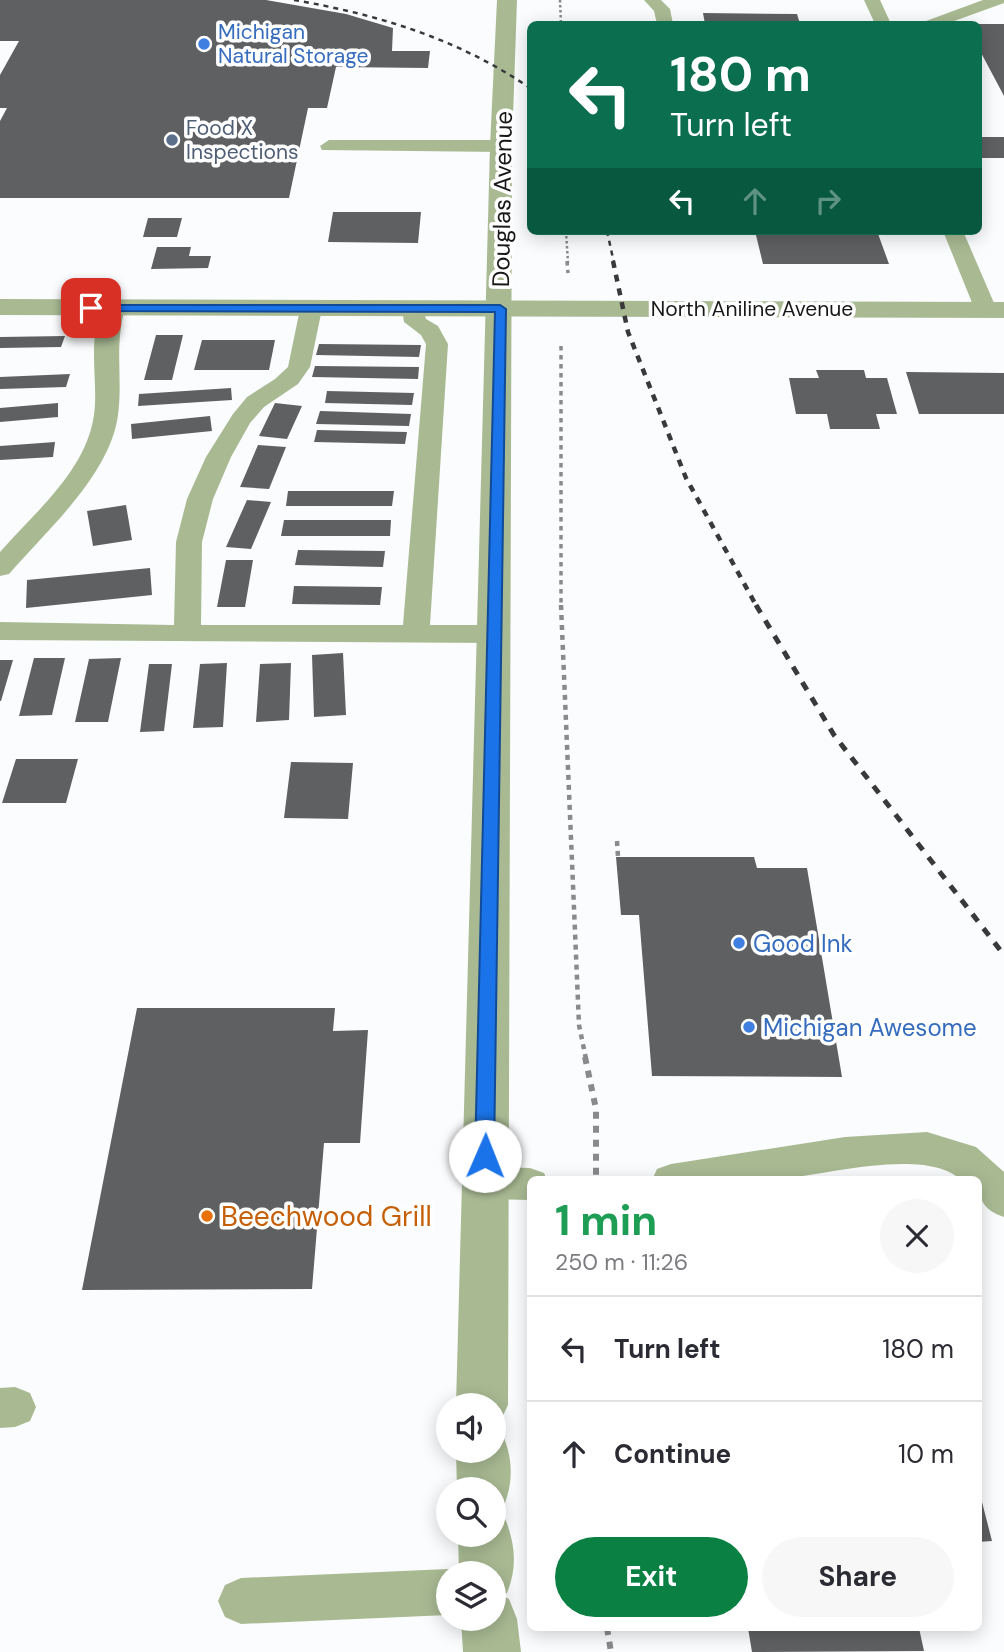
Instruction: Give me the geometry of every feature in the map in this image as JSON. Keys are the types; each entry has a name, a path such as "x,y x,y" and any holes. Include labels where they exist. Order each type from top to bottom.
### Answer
{"street":[{"name":"Douglas Avenue","path":"482,1393 501,146 507,0"},
{"name":"North Aniline Avenue","path":"0,307 995,310"},
{"path":"490,1631 492,1652"}],"lane":[{"path":"652,0 662,9 664,21"},
{"path":"873,0 882,21"},
{"path":"940,21 998,0"},
{"path":"329,146 501,146"},
{"path":"955,235 995,310"},
{"path":"0,568 78,479 97,446 106,415 107,333 114,308"},
{"path":"413,308 415,322 430,331 437,344 416,634"},
{"path":"186,634 191,606 188,534 196,511 237,425 265,393 286,382 299,368 311,309"},
{"path":"0,631 495,634"},
{"path":"697,1176 845,1153 928,1148 963,1158 992,1185 1004,1201"},
{"path":"484,1183 527,1184"},
{"path":"241,1601 436,1592"}],"path":[{"path":"560,0 561,21"},
{"path":"566,235 568,277"},
{"path":"563,337 559,353 561,634 579,1025 596,1109 596,1176"},
{"path":"617,841 618,858"},
{"path":"608,1631 611,1652"}],"building":[{"path":"0,0 266,0 346,14 393,28 392,51 430,51 428,68 336,67 327,108 308,108 289,198 0,198 0,121 7,108 0,108 0,75 19,41 0,41"},
{"path":"703,13 797,14 799,21 704,21"},
{"path":"982,24 1004,24 1004,96 982,55"},
{"path":"982,137 1004,137 1004,158 982,158"},
{"path":"333,212 421,212 418,243 328,242"},
{"path":"148,218 182,218 177,237 143,237"},
{"path":"756,235 878,235 889,264 763,264"},
{"path":"157,247 191,247 189,256 211,256 208,268 151,269"},
{"path":"156,335 183,335 172,380 144,380"},
{"path":"65,336 61,347 0,348 0,337"},
{"path":"202,340 275,340 269,370 194,370"},
{"path":"319,344 421,345 419,357 316,355"},
{"path":"315,366 419,367 418,379 312,377"},
{"path":"816,370 864,370 866,378 887,378 897,414 876,414 880,429 830,429 827,414 796,414 789,378 819,378"},
{"path":"906,372 1004,373 1004,414 919,414"},
{"path":"70,374 66,387 0,389 0,377"},
{"path":"231,388 232,400 138,406 139,394"},
{"path":"327,391 414,393 412,405 325,403"},
{"path":"58,403 58,417 0,422 0,408"},
{"path":"275,403 302,406 287,439 259,436"},
{"path":"320,411 411,414 409,426 316,424"},
{"path":"210,416 212,431 132,439 131,424"},
{"path":"317,430 407,432 405,444 314,442"},
{"path":"55,442 53,457 0,460 0,446"},
{"path":"258,445 286,447 269,489 240,487"},
{"path":"288,491 394,491 392,506 286,506"},
{"path":"247,500 271,502 251,549 226,547"},
{"path":"126,505 132,540 93,546 87,511"},
{"path":"284,520 391,520 390,536 281,536"},
{"path":"298,550 385,551 383,567 295,565"},
{"path":"226,560 253,560 245,607 217,607"},
{"path":"150,568 152,595 26,608 27,580"},
{"path":"294,586 382,587 380,605 292,604"},
{"path":"343,653 346,715 314,717 312,655"},
{"path":"34,658 65,658 52,715 19,716"},
{"path":"121,658 108,722 75,722 89,659"},
{"path":"0,660 13,660 1,701 0,701"},
{"path":"227,663 223,727 193,728 200,664"},
{"path":"291,663 289,720 256,722 260,664"},
{"path":"149,664 172,664 164,731 140,732"},
{"path":"16,759 78,759 66,803 2,803"},
{"path":"291,762 353,763 348,819 284,818"},
{"path":"616,857 754,857 757,868 807,868 842,1077 652,1076 639,915 621,915"},
{"name":"Beechwood Grill","path":"137,1008 335,1008 333,1031 368,1030 360,1143 324,1143 312,1289 82,1290"},
{"path":"982,1502 992,1541 982,1542"},
{"path":"748,1631 920,1631 924,1651 752,1652"}],"railway":[{"path":"294,0 357,13 417,31 475,56 527,86"},
{"path":"608,235 614,263"},
{"path":"613,261 628,332 686,478 757,607"},
{"path":"756,605 834,735 1004,955"}],"place":[{"name":"Michigan Natural Storage","path":"204,44"},
{"name":"Food X Inspections","path":"172,140"},
{"name":"Good Ink","path":"739,943"},
{"name":"Michigan Awesome","path":"749,1027"},
{"name":"Beechwood Grill","path":"207,1216"}],"route":[{"path":"91,308 500,309 485,1156"}]}
